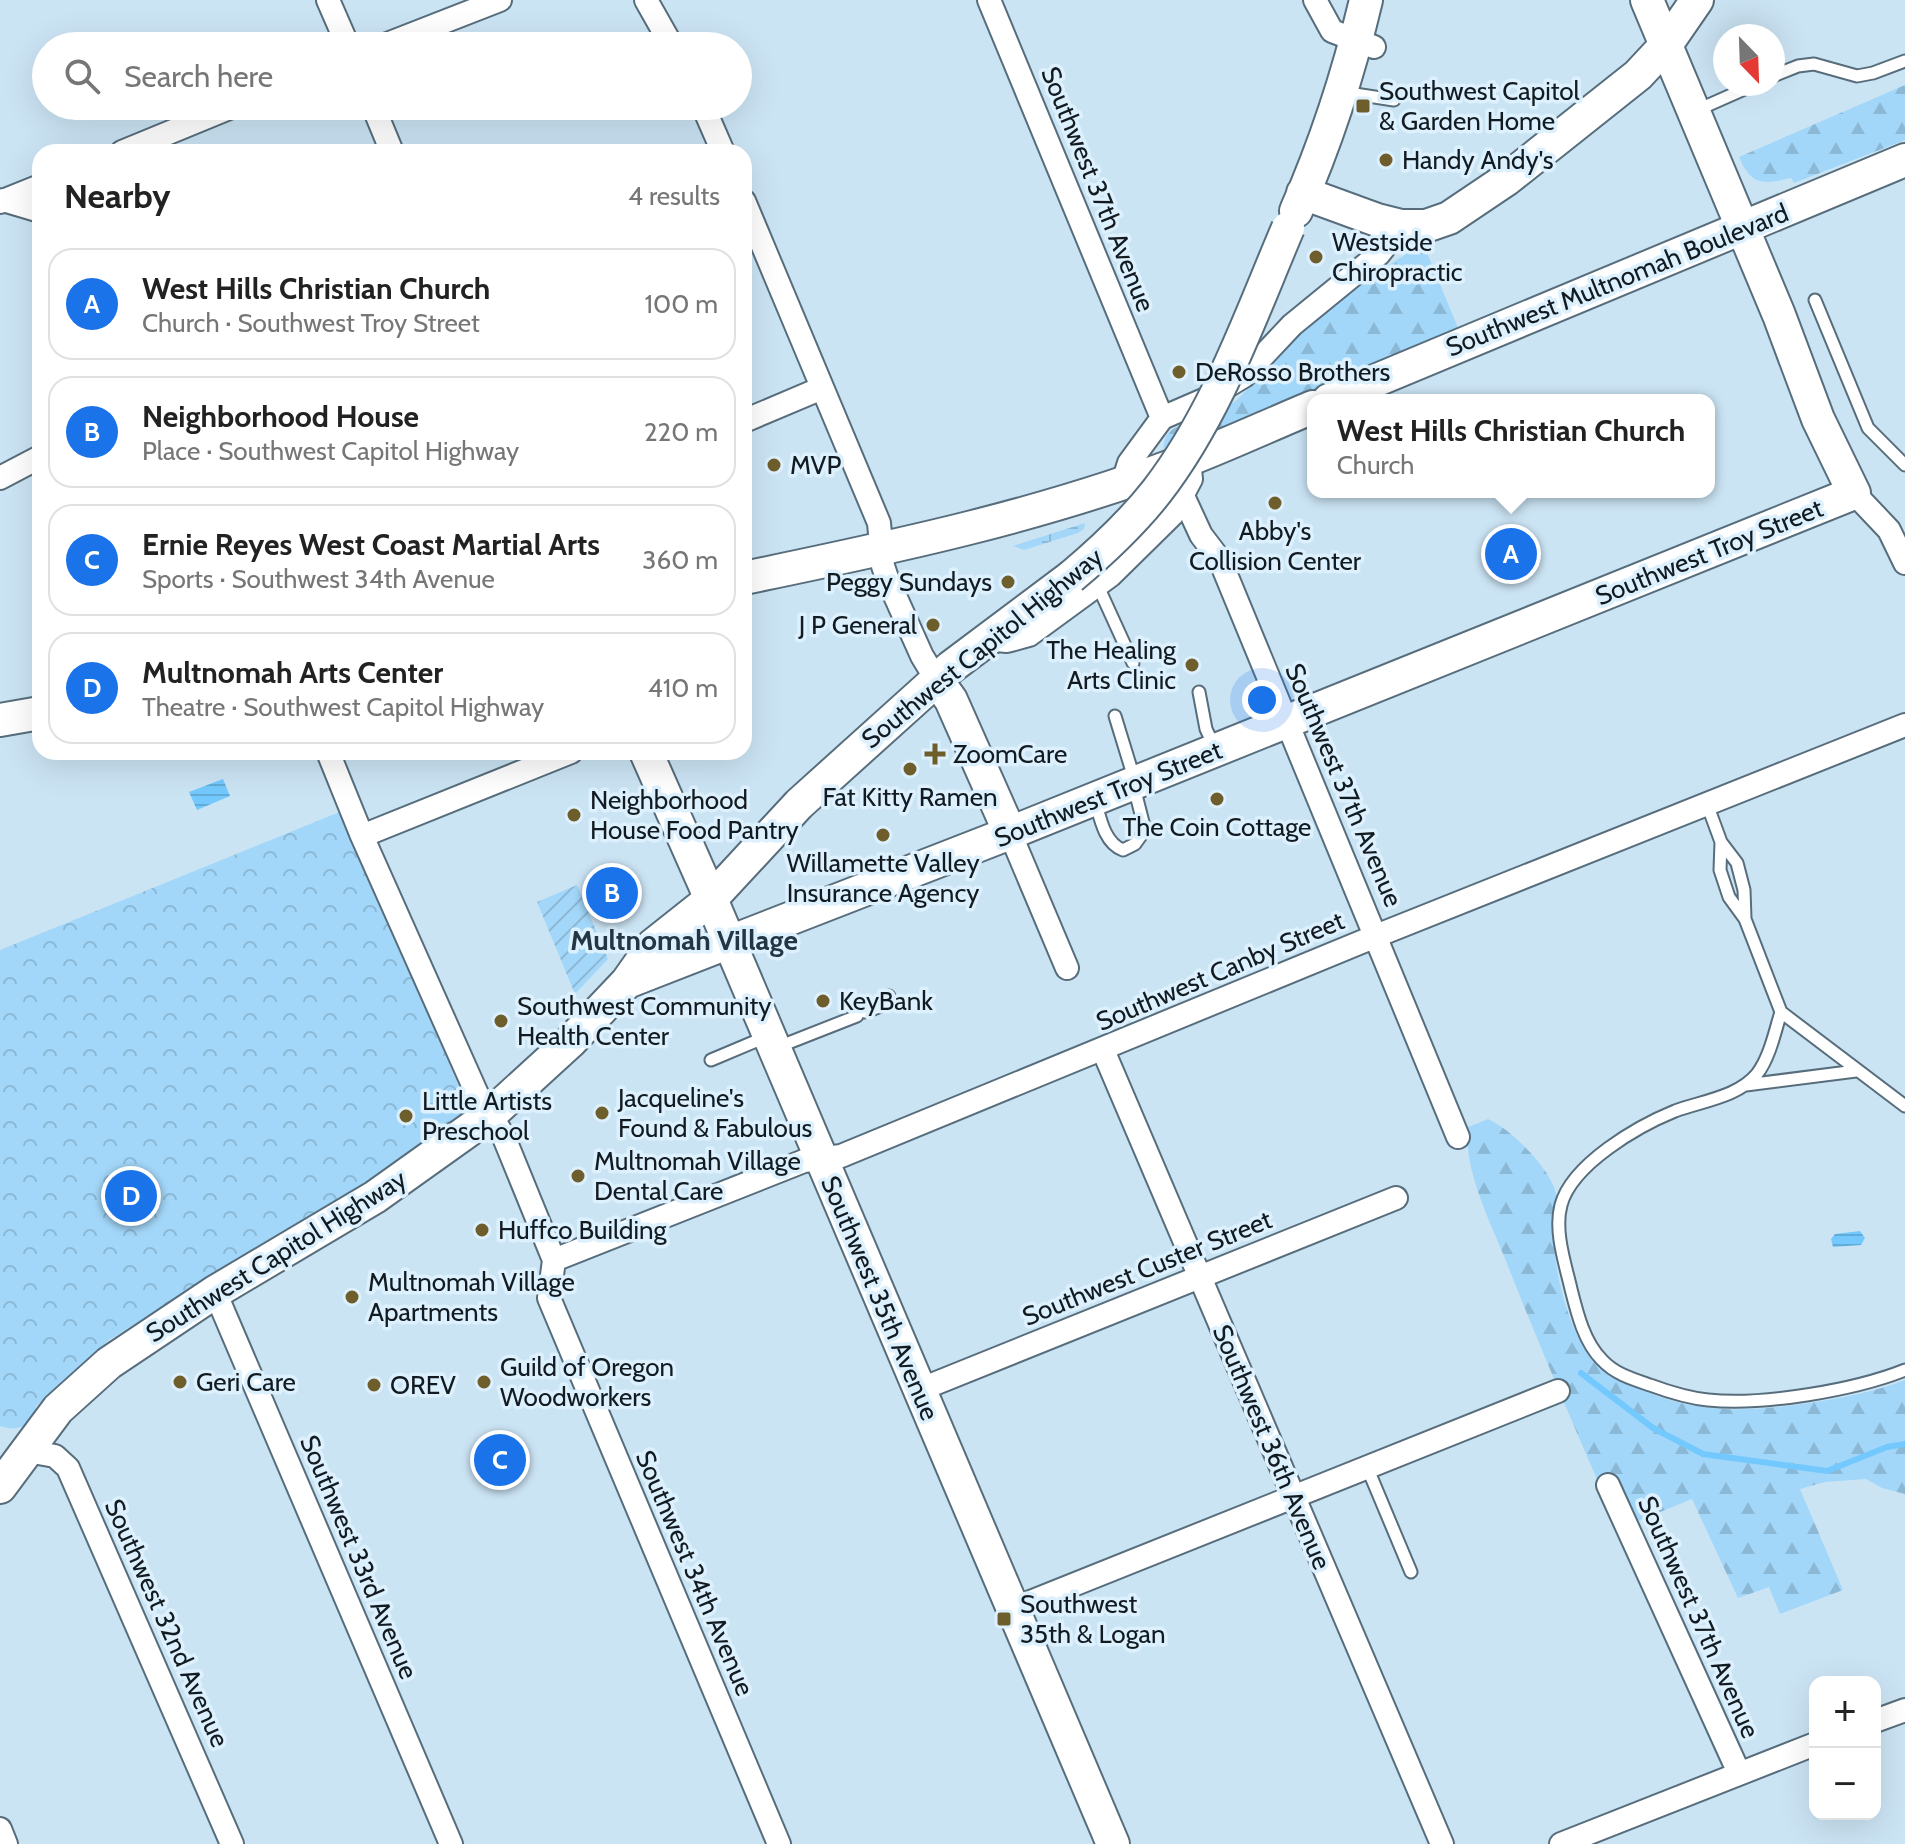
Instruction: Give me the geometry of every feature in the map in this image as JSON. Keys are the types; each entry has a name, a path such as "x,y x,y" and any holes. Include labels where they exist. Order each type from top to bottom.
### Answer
{"street":[{"path":"328,0 342,32"},
{"path":"418,32 500,0"},
{"path":"646,0 664,32"},
{"name":"Southwest 37th Avenue","path":"989,0 1162,418"},
{"path":"1315,0 1332,31 1365,44"},
{"name":"Southwest Capitol Highway","path":"0,1487 13,1446 87,1380 135,1344 215,1292 375,1197 490,1115 570,1042 627,982 653,945 711,899 799,804 936,679 985,639 1084,581 1104,549 1157,491 1190,444 1223,379 1303,193 1341,92 1365,44 1366,0"},
{"path":"1647,0 1744,228 1818,419 1854,493 1889,530 1905,563"},
{"path":"1303,193 1401,226 1437,223 1478,199 1638,75 1666,45 1697,0"},
{"path":"141,144 200,120"},
{"path":"379,120 389,144"},
{"path":"709,120 720,144"},
{"name":"Southwest Multnomah Boulevard","path":"1343,394 1905,160"},
{"path":"2,201 32,189"},
{"path":"2,201 32,209"},
{"path":"752,220 879,523 883,566 895,596 922,656 951,700 1067,968"},
{"path":"1123,482 1129,463 1162,418 1206,399 1244,376 1292,325 1379,254 1401,226"},
{"path":"752,418 822,388"},
{"path":"752,576 881,550 996,521 1189,459 1307,410"},
{"path":"1084,581 1152,536 1172,515 1191,479 1189,459"},
{"path":"0,478 32,461"},
{"name":"Southwest Troy Street","path":"627,982 1010,833 1854,493"},
{"name":"Southwest 37th Avenue","path":"1183,496 1201,535 1220,560 1458,1137"},
{"path":"0,720 32,714"},
{"name":"Southwest Canby Street","path":"554,1260 804,1161 841,1156 1376,936 1905,725"},
{"name":"Southwest 34th Avenue","path":"331,760 477,1094 503,1135 554,1260 549,1298 779,1844"},
{"path":"362,836 551,760"},
{"name":"Southwest 35th Avenue","path":"650,760 1113,1844"},
{"name":"Southwest 36th Avenue","path":"1103,1050 1442,1844"},
{"name":"Southwest Custer Street","path":"919,1390 1396,1198"},
{"name":"Southwest 33rd Avenue","path":"215,1292 451,1844"},
{"path":"1013,1609 1558,1391"},
{"name":"Southwest 32nd Avenue","path":"13,1446 55,1456 68,1468 232,1844"},
{"name":"Southwest 37th Avenue","path":"1608,1485 1739,1773"},
{"path":"1881,1719 1905,1710"},
{"path":"1561,1844 1809,1746"},
{"path":"0,1829 6,1844"}],"lane":[{"path":"1785,71 1814,64 1857,76 1905,61"},
{"path":"1341,92 1394,100"},
{"path":"1694,111 1728,96"},
{"path":"1815,300 1868,428 1905,465"},
{"path":"1084,581 1133,663"},
{"path":"1199,692 1206,729 1215,751"},
{"path":"1095,799 1108,837 1115,847 1123,850 1135,844 1145,830 1115,716"},
{"path":"1707,804 1721,842 1737,863 1744,890 1745,919"},
{"path":"1721,842 1720,870 1729,897 1745,919 1781,1012 1905,1106"},
{"path":"711,1060 861,1014 884,1005 889,996"},
{"path":"1745,1085 1758,1072 1781,1012"},
{"path":"1856,1071 1745,1085 1672,1112 1623,1139 1598,1156 1568,1189 1561,1204 1559,1222 1563,1256 1576,1311 1589,1343 1600,1359 1626,1377 1679,1395 1711,1400 1760,1400 1850,1388 1905,1370"},
{"path":"1367,1467 1411,1572"}],"green space":[{"path":"1905,85 1905,140 1794,183 1791,178 1759,181 1743,166 1739,157"},
{"path":"1423,243 1458,328 1164,453 1166,437 1170,432 1217,412 1238,399 1311,321 1338,298"},
{"path":"1085,523 1084,529 1078,533 1024,550 1013,546"},
{"path":"342,811 468,1108 466,1112 365,1182 178,1302 168,1303 109,1340 36,1406 35,1418 27,1424 19,1428 0,1426 0,950"},
{"path":"577,885 608,959 575,994 537,902"},
{"path":"1488,1119 1508,1131 1529,1151 1553,1184 1556,1194 1554,1245 1566,1307 1584,1348 1599,1366 1611,1374 1655,1395 1700,1407 1722,1409 1768,1408 1816,1402 1905,1380 1905,1494 1882,1488 1866,1479 1825,1482 1800,1489 1843,1590 1780,1614 1769,1587 1738,1598 1692,1499 1619,1529 1478,1193 1469,1159 1468,1127"}],"shaded area":[{"path":"223,779 230,796 197,810 189,792"},
{"path":"1860,1231 1865,1238 1861,1245 1833,1247 1831,1239 1835,1234"}],"waterway":[{"path":"1581,1373 1653,1428 1703,1454 1827,1471 1887,1447 1905,1444"}],"place":[{"name":"Southwest Capitol & Garden Home","path":"1363,106"},
{"name":"Handy Andy's","path":"1386,160"},
{"name":"Westside Chiropractic","path":"1316,257"},
{"name":"DeRosso Brothers","path":"1179,372"},
{"name":"MVP","path":"774,465"},
{"name":"Abby's Collision Center","path":"1275,503"},
{"name":"West Hills Christian Church","path":"1511,554"},
{"name":"Peggy Sundays","path":"1008,582"},
{"name":"J P General","path":"933,625"},
{"name":"The Healing Arts Clinic","path":"1192,665"},
{"name":"ZoomCare","path":"935,754"},
{"name":"Fat Kitty Ramen","path":"910,769"},
{"name":"The Coin Cottage","path":"1217,799"},
{"name":"Neighborhood House Food Pantry","path":"574,815"},
{"name":"Willamette Valley Insurance Agency","path":"883,835"},
{"name":"Neighborhood House","path":"612,893"},
{"name":"KeyBank","path":"823,1001"},
{"name":"Southwest Community Health Center","path":"501,1021"},
{"name":"Jacqueline's Found & Fabulous","path":"602,1113"},
{"name":"Little Artists Preschool","path":"406,1116"},
{"name":"Multnomah Village Dental Care","path":"578,1176"},
{"name":"Multnomah Arts Center","path":"131,1196"},
{"name":"Huffco Building","path":"482,1230"},
{"name":"Multnomah Village Apartments","path":"352,1297"},
{"name":"Geri Care","path":"180,1382"},
{"name":"Guild of Oregon Woodworkers","path":"484,1382"},
{"name":"OREV","path":"374,1385"},
{"name":"Ernie Reyes West Coast Martial Arts","path":"500,1460"},
{"name":"Southwest 35th & Logan","path":"1004,1619"}],"district":[{"name":"Multnomah Village","path":"684,940"}]}
